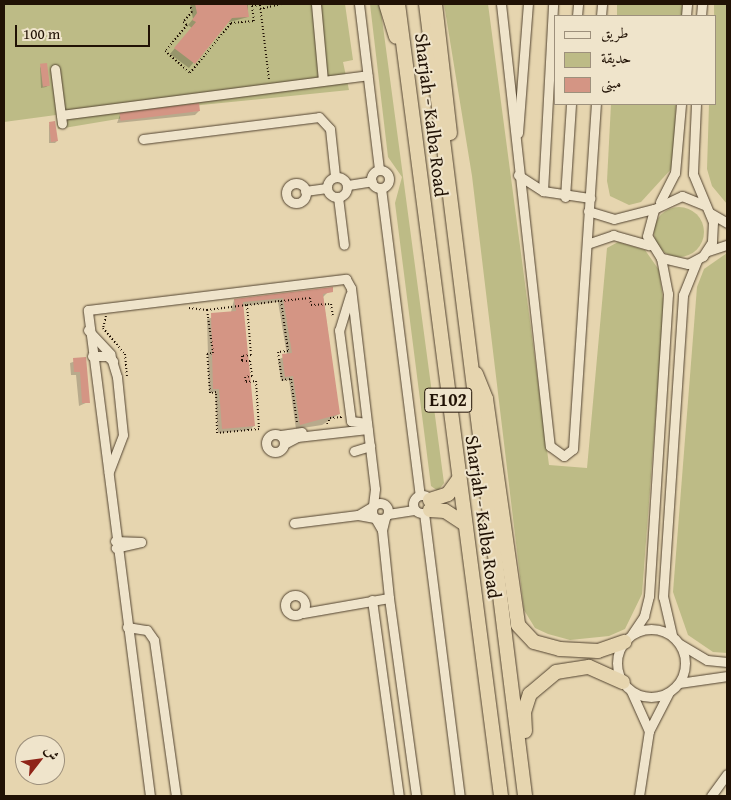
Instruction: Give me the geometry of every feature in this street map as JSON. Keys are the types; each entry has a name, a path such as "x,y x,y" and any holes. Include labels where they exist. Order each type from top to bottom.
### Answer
{"highway":[{"path":"386,4 404,57"},
{"name":"Sharjah - Kalba Road","path":"398,4 501,796"},
{"name":"Sharjah - Kalba Road","path":"426,4 525,796"},
{"path":"435,4 449,113 448,184"},
{"path":"471,365 486,399 518,625 534,642 560,649 598,651 628,638"},
{"path":"426,505 448,494 459,479"},
{"path":"426,505 445,511 465,524"},
{"path":"532,796 524,712 538,684 556,672 589,667 627,686"}],"street":[{"path":"359,4 379,170 372,181"},
{"path":"501,4 516,158 550,446 564,456 573,449 596,105"},
{"path":"516,158 528,4"},
{"path":"543,191 553,4"},
{"path":"314,6 323,81"},
{"path":"54,69 61,120 367,75"},
{"path":"565,197 571,105"},
{"path":"649,245 646,226 675,173 681,105"},
{"path":"696,105 693,174 714,232 708,251"},
{"path":"143,139 319,117 330,129 334,176 327,188"},
{"path":"379,170 389,178 381,188"},
{"path":"518,175 543,191 565,197 590,198"},
{"path":"334,176 345,179 348,185"},
{"path":"338,197 348,185 372,181 381,188 426,505 460,796"},
{"path":"305,191 327,188 338,197 344,245"},
{"path":"588,211 614,219 682,196 707,209 727,223"},
{"path":"586,244 613,235 649,245 661,258 679,264 697,260 708,251 727,245"},
{"path":"649,731 617,662 628,638 644,616 649,596 668,294 661,258"},
{"path":"697,260 683,295 663,597 672,635 680,644 700,657 727,662"},
{"path":"150,796 88,326 88,310 98,307 331,280 343,283 351,293 375,489 373,506 375,518 382,530"},
{"path":"349,419 339,330 351,293"},
{"path":"88,326 114,361 123,432 108,474"},
{"path":"92,356 107,356 114,361"},
{"path":"349,419 368,426"},
{"path":"349,419 340,428 282,440 368,426"},
{"path":"104,439 123,432"},
{"path":"354,451 370,446"},
{"path":"375,489 386,511 382,530 389,598 416,796"},
{"path":"294,523 358,515 375,518 386,511 426,505"},
{"path":"414,506 426,505"},
{"path":"373,506 386,511"},
{"path":"358,515 373,506"},
{"path":"322,606 294,595 286,602 292,615 322,606 389,598"},
{"path":"302,613 304,600"},
{"path":"372,600 400,796"},
{"path":"127,628 147,630 154,640 176,796"},
{"path":"628,638 652,628 672,635"},
{"path":"639,796 649,731 670,692 679,683 685,668 680,644"},
{"path":"679,683 727,676"},
{"path":"627,686 650,697 670,692"},
{"path":"711,796 727,774"}],"path":[{"path":"190,4 192,12 183,22 187,25 165,51 190,72 231,23 254,21 252,6 260,4 269,79"},
{"path":"260,9 282,4"},
{"path":"186,308 207,310 310,298 311,305 331,304 334,323"},
{"path":"280,301 288,350 278,352 282,380 291,379 297,428"},
{"path":"207,310 213,353 208,354 210,393 216,392 217,433 259,428 256,381 246,382 245,377 252,376 250,360 242,361 242,356 252,355 248,305"},
{"path":"114,312 106,316 102,328 125,354 127,381"},
{"path":"322,424 349,419"}],"green space":[{"path":"4,4 345,4 353,60 343,62 349,90 201,105 58,129 56,115 4,122"},
{"path":"370,4 380,4 444,483 438,491 431,486 395,203 402,177 388,157"},
{"path":"444,4 488,4 549,465 587,468 607,248 618,242 645,250 659,270 664,306 642,594 625,629 609,636 570,640 548,634 535,628 524,610 472,176"},
{"path":"617,4 682,4 682,15 617,15"},
{"path":"714,4 727,4 727,204 712,186 707,169 709,105 716,105 716,15 714,15"},
{"path":"611,105 676,105 673,167 641,202 629,205 610,196 607,181"},
{"path":"684,207 697,214 703,222 703,242 697,250 689,256 674,257 661,250 655,242 654,227 661,214 669,208"},
{"path":"727,253 727,653 713,652 688,635 673,592 697,287 704,269"}],"building":[{"path":"195,4 247,4 249,17 232,18 195,64 174,48 196,22 192,20 197,13"},
{"path":"47,63 50,86 43,87 40,64"},
{"path":"199,103 200,111 121,121 120,113"},
{"path":"55,121 58,141 51,142 49,122"},
{"path":"333,287 333,292 323,294 340,414 300,425 293,376 285,377 282,354 292,353 283,298 243,302 255,426 222,429 219,389 213,389 211,313 236,311 234,299"},
{"path":"86,357 90,403 82,403 80,372 74,372 73,358"}]}
